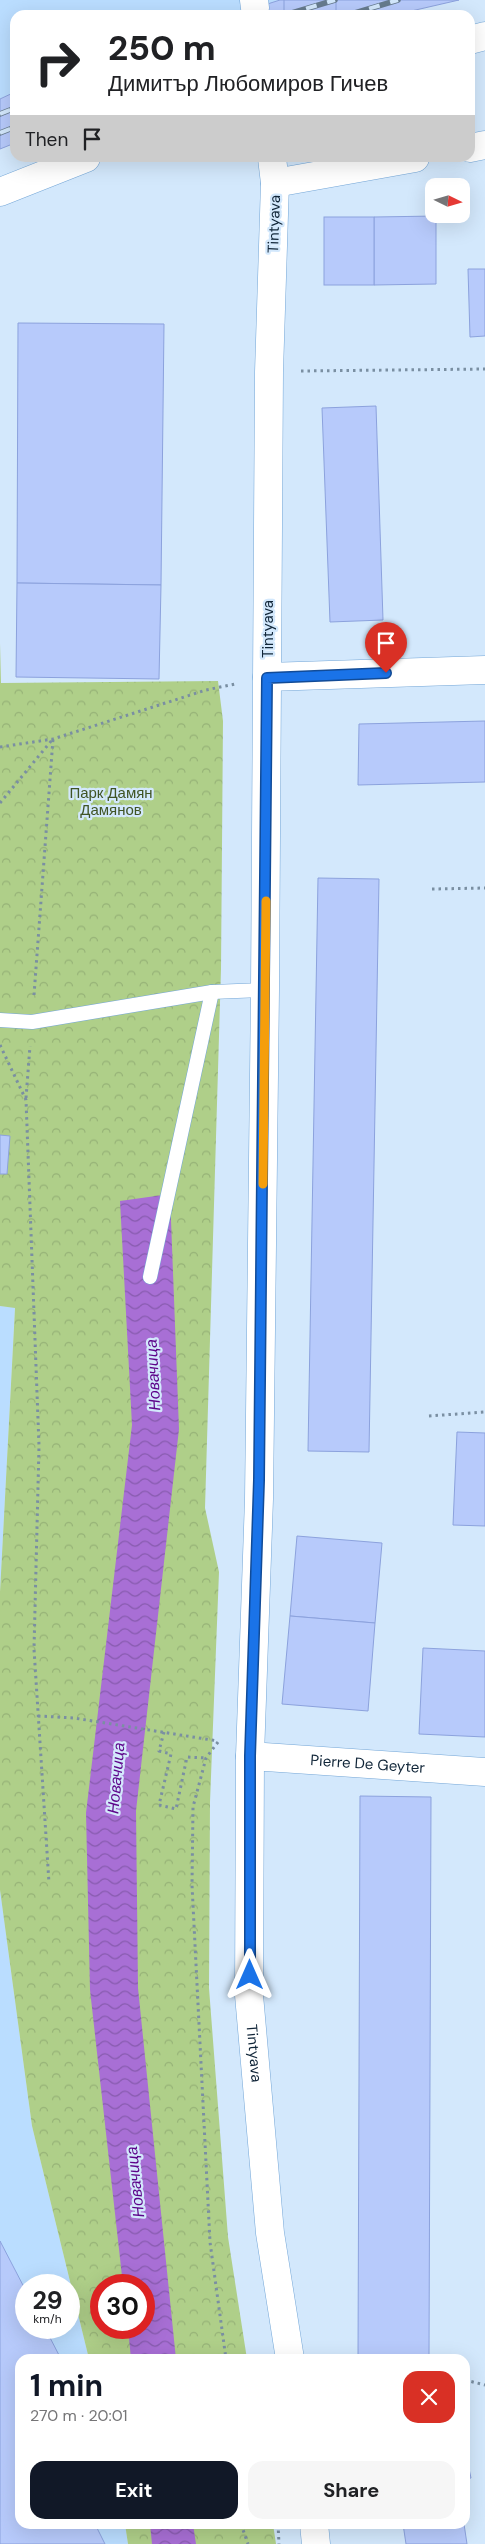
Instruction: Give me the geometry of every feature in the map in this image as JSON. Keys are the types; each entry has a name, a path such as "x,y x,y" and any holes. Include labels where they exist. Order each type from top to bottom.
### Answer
{"street":[{"path":"0,192 76,162"},
{"path":"273,170 368,162"},
{"name":"Tintyava","path":"273,170 269,372 265,990 259,1489 250,1756 249,1995 270,2233 289,2354"},
{"path":"267,678 485,670"},
{"name":"Pierre De Geyter","path":"250,1756 485,1772"},
{"path":"314,2529 316,2544"}],"lane":[{"path":"0,1020 32,1022 212,992 265,990"},
{"path":"150,1277 212,992"}],"path":[{"path":"320,370 485,369"},
{"path":"0,747 53,739 222,686"},
{"path":"0,803 53,739"},
{"path":"49,1883 34,1649 39,1446 26,1100 53,739"},
{"path":"432,888 485,888"},
{"path":"0,1044 26,1100"},
{"path":"429,1416 485,1412"},
{"path":"38,1716 74,1718 218,1741 206,1758 193,1807 192,1885 210,2242 225,2354"},
{"path":"164,1732 159,1751 171,1754 159,1805 176,1809 187,1756 206,1758"},
{"path":"470,2381 485,2385"},
{"path":"243,2529 248,2544"},
{"path":"278,2529 279,2544"}],"shaded area":[{"path":"0,0 280,0 249,10 10,10 10,94 0,99"},
{"path":"0,1306 15,1307 0,1592"},
{"path":"0,1890 32,2126 68,2274 15,2274 15,2339 80,2339 80,2322 88,2354 15,2354 15,2529 126,2529 128,2544 0,2544"}],"green space":[{"name":"Парк Дамян Дамянов","path":"0,643 1,683 218,681 223,721 221,969 205,1508 219,1572 210,1802 209,1988 228,2237 246,2354 88,2354 80,2322 80,2274 68,2274 32,2126 0,1890 0,1592 15,1308 0,1306"},
{"path":"126,2529 274,2529 276,2544 128,2544"}],"water":[{"name":"Новачица","path":"170,1194 179,1429 136,1811 138,1988 175,2354 131,2354 129,2339 155,2339 155,2274 122,2274 90,1990 86,1813 132,1425 120,1201"},
{"path":"150,2529 194,2529 196,2544 152,2544"}],"building":[{"path":"280,0 459,0 416,10 249,10"},
{"path":"284,0 336,0 336,10 284,10"},
{"path":"10,94 10,145 0,149 0,99"},
{"path":"425,216 425,223 436,223 436,284 374,285 374,217"},
{"path":"324,217 374,217 374,285 324,285"},
{"path":"468,269 485,269 485,336 470,337"},
{"path":"18,323 164,324 161,585 17,583"},
{"path":"376,406 383,620 330,622 322,408"},
{"path":"17,583 161,585 159,679 16,677"},
{"path":"485,721 485,782 358,785 359,724"},
{"path":"318,878 379,879 369,1452 308,1451"},
{"path":"0,1135 10,1136 7,1174 0,1174"},
{"path":"457,1432 485,1433 485,1526 453,1525"},
{"path":"297,1536 382,1543 375,1623 290,1616"},
{"path":"290,1616 375,1623 368,1711 282,1704"},
{"path":"423,1648 485,1651 485,1737 419,1734"},
{"path":"360,1796 431,1797 429,2354 358,2354"},
{"path":"0,2241 17,2274 15,2274 15,2339 51,2339 58,2354 15,2354 15,2529 98,2529 105,2544 0,2544"},
{"path":"404,2529 465,2529 467,2544 406,2544"}],"railway":[{"path":"302,10 335,0"},
{"path":"365,10 398,0"},
{"path":"0,114 10,110"},
{"path":"0,133 10,129"}],"slow traffic":[{"path":"263,1184 266,901"}],"route":[{"path":"250,1975 250,1756 253,1614 259,1480 267,678 386,673"}]}
